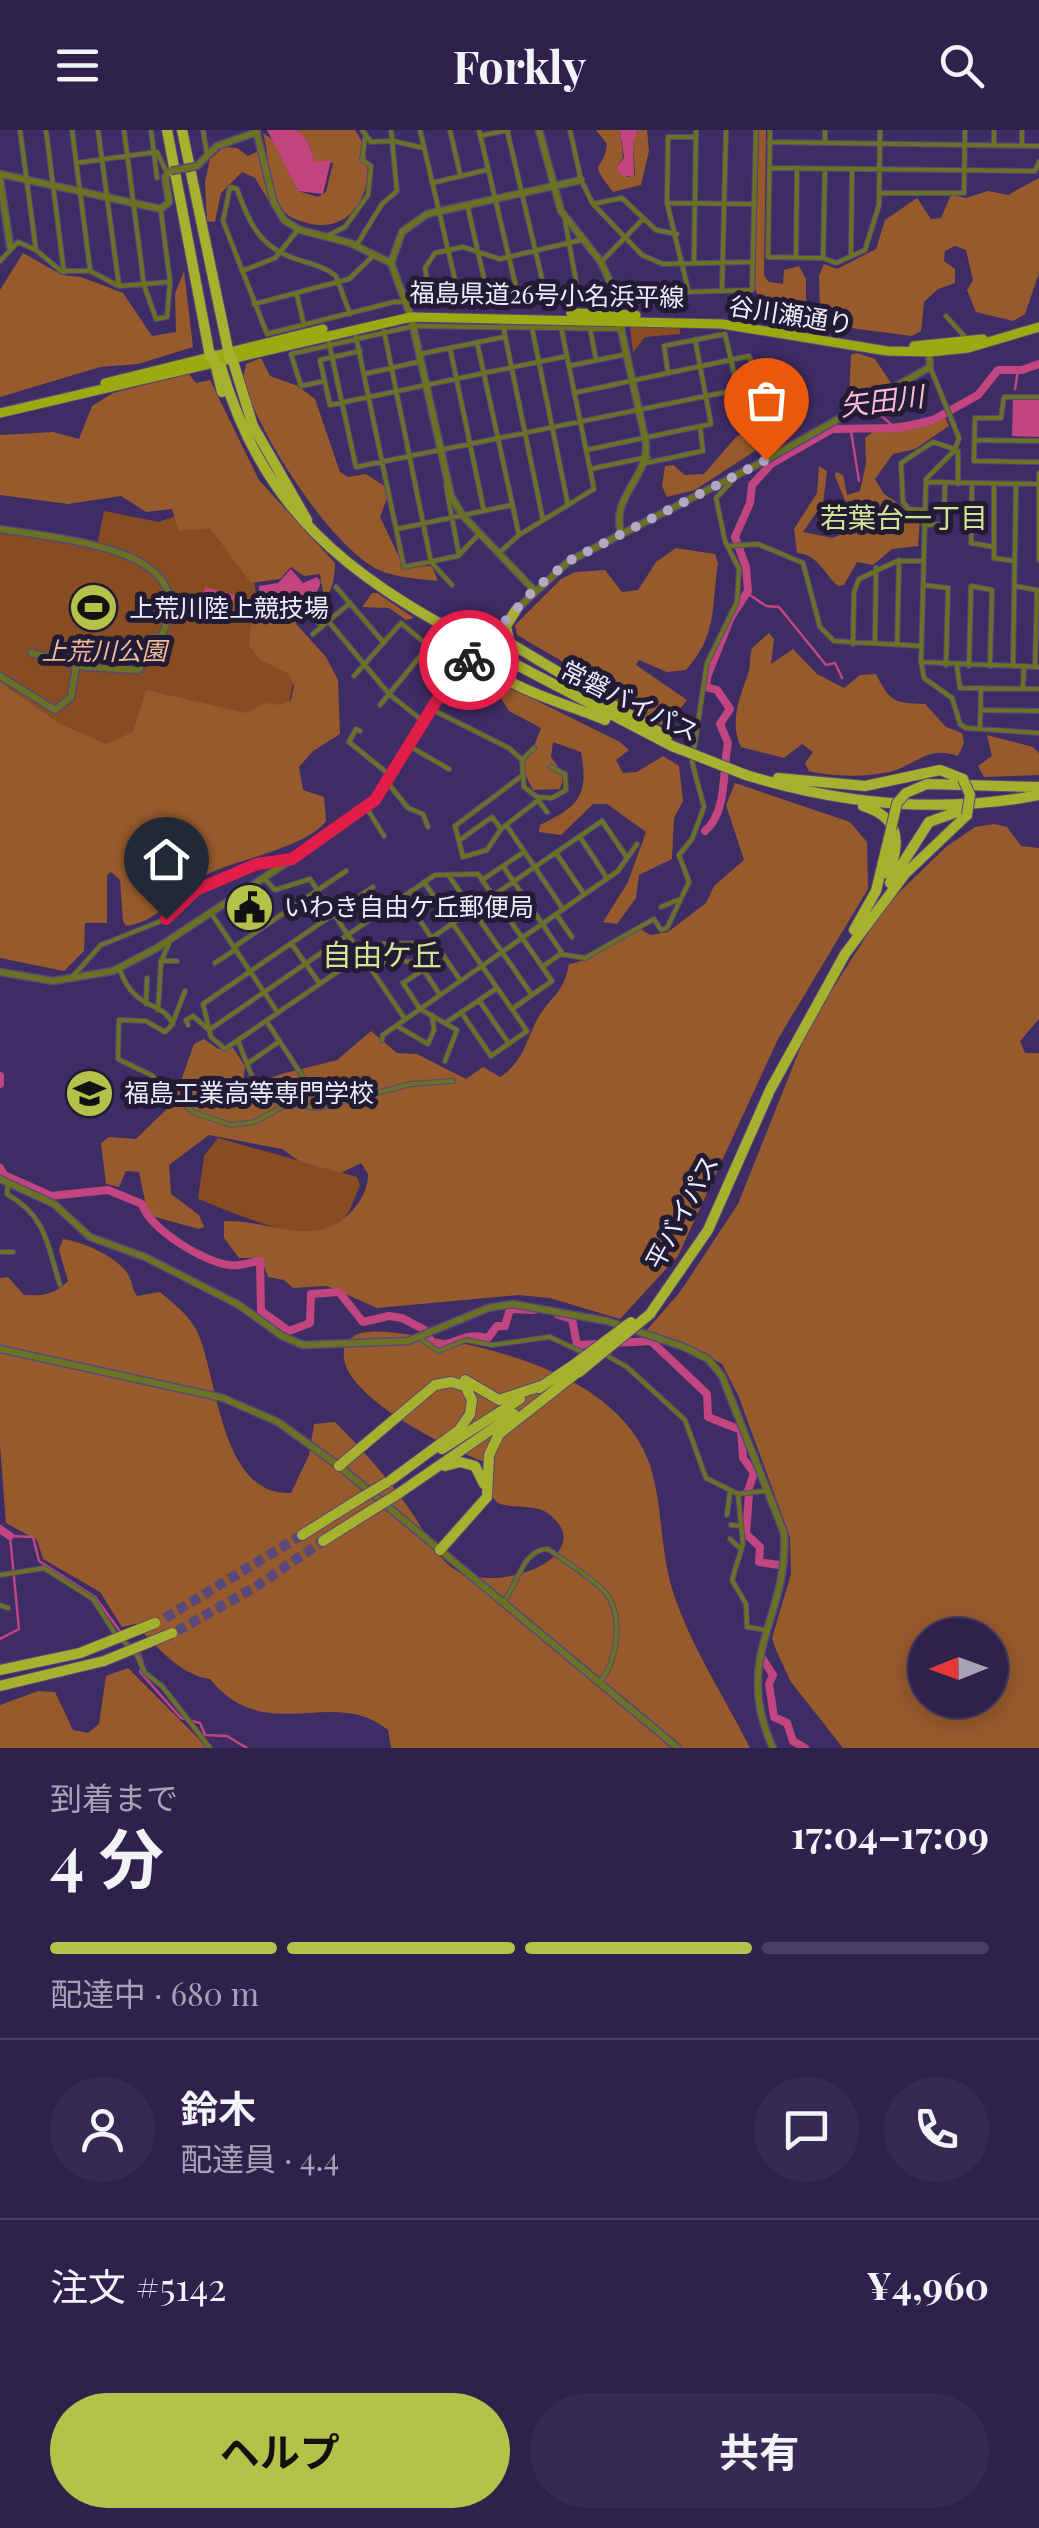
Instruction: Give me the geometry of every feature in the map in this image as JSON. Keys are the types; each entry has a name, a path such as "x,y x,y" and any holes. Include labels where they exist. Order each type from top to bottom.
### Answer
{"highway":[{"path":"174,130 221,357"},
{"path":"174,130 221,357"},
{"name":"常磐バイパス","path":"221,357 246,450 284,500 340,560 388,594 671,741"},
{"name":"常磐バイパス","path":"221,357 256,446 308,520 379,582 639,731 777,781 890,798 944,799 1037,792"},
{"path":"508,640 506,626 516,610"},
{"path":"486,666 484,641 508,640 671,741"},
{"path":"463,667 486,666 639,731"},
{"path":"777,781 865,786 940,770 963,779 970,795 967,815 905,874 859,928"},
{"path":"777,781 868,808 894,826 898,843 892,864 859,928"},
{"path":"859,928 885,865 898,803 906,793 927,784 1037,792"},
{"path":"859,928 929,822 946,812 1037,792"},
{"name":"平バイパス","path":"323,1542 575,1371 648,1312 687,1256 789,1041 859,928"},
{"path":"440,1550 487,1497 489,1455 499,1434 575,1371"},
{"name":"平バイパス","path":"302,1534 544,1385 575,1371"},
{"path":"338,1466 435,1380 455,1376 498,1400 544,1385"},
{"path":"338,1466 435,1386 443,1382 465,1386 472,1400 467,1421 388,1482"},
{"path":"411,1485 460,1462 475,1466 484,1479 481,1499 440,1550"},
{"path":"5,1669 80,1652 160,1620"},
{"path":"3,1685 104,1661 175,1632"}],"main road":[{"name":"福島県道26号小名浜平線","path":"221,357 410,314"},
{"name":"谷川瀬通り","path":"410,314 744,326 887,351 929,349"},
{"path":"929,349 1039,324"},
{"path":"929,349 968,348 1039,324"},
{"path":"0,411 221,357"}],"street":[{"path":"20,130 36,250"},
{"path":"46,130 64,272"},
{"path":"72,130 90,271"},
{"path":"98,130 118,286"},
{"path":"124,130 144,285 156,320 167,317 170,282 161,209"},
{"path":"151,130 157,178"},
{"path":"203,130 208,154"},
{"path":"325,236 348,224 368,195 371,166 362,160 362,130"},
{"path":"356,246 382,204 396,191 391,130"},
{"path":"420,130 460,301"},
{"path":"450,130 460,176"},
{"path":"519,300 480,133 508,130 546,296"},
{"path":"324,381 301,386 291,354 384,330 431,302 519,300 562,295 577,287 565,220 551,186 539,130"},
{"path":"570,130 581,180 593,204 653,262 752,262"},
{"path":"722,289 726,130"},
{"path":"614,294 752,290 756,130"},
{"path":"770,130 768,257 824,258 836,263 864,250 880,193 880,130"},
{"path":"825,130 825,143"},
{"path":"880,193 964,193 965,130"},
{"path":"994,130 994,145"},
{"path":"1022,130 1022,146"},
{"path":"169,172 196,166 223,143 257,131 274,203 284,220 298,229 356,246 391,264"},
{"path":"688,289 667,203 668,137 696,133 694,262"},
{"path":"365,138 424,148"},
{"path":"769,142 1039,146"},
{"path":"76,163 154,152"},
{"path":"154,152 169,172 169,202 161,209"},
{"path":"768,168 1035,171 1039,162"},
{"path":"796,257 797,168"},
{"path":"824,258 826,169"},
{"path":"851,256 852,169"},
{"path":"432,184 488,170"},
{"path":"10,246 0,176 161,209"},
{"path":"459,554 421,358 391,264 398,238 408,225 439,212 581,180"},
{"path":"350,314 341,282 324,268 280,254 252,229 237,189 230,187 223,221 267,334 350,314 410,314 503,326 590,328 620,321"},
{"path":"593,204 622,198 662,233 677,234"},
{"path":"667,203 754,204"},
{"path":"467,205 489,300"},
{"path":"601,262 644,218"},
{"path":"565,220 601,262 614,294 645,438 647,460 618,510 620,533"},
{"path":"242,271 280,254 298,229"},
{"path":"431,302 426,262 435,253 477,250 495,259 509,258 581,240"},
{"path":"0,261 10,246 18,242 36,250 64,272 90,271 118,286 170,282"},
{"path":"254,304 341,282 362,270 373,256"},
{"path":"297,294 304,325"},
{"path":"946,316 966,342"},
{"path":"503,326 543,520"},
{"path":"532,326 568,505"},
{"path":"498,554 518,534 594,489 561,327"},
{"path":"590,328 596,360"},
{"path":"384,330 431,562 452,585"},
{"path":"668,373 664,346 725,334 738,390"},
{"path":"356,337 404,567 459,554 480,533"},
{"path":"364,374 450,348 505,337"},
{"path":"586,450 700,426 712,420 696,339"},
{"path":"477,342 518,534"},
{"path":"329,344 354,466 756,386 756,364 750,356 574,393"},
{"path":"450,348 484,511"},
{"path":"929,349 930,367 958,429 958,484"},
{"path":"360,350 320,360 330,404 567,356"},
{"path":"569,366 627,354"},
{"path":"0,972 41,980 73,979 119,968 168,940 366,808 484,641 569,561 737,476 930,367"},
{"path":"1039,398 1004,398 1001,418 975,418 974,461 1039,462"},
{"path":"590,469 702,451 700,426"},
{"path":"975,440 1039,441"},
{"path":"924,510 909,509 902,502 901,463 933,442 957,450"},
{"path":"957,450 932,470 926,482 920,660 924,678 956,705 960,724 980,730 1039,733"},
{"path":"1039,473 1039,560"},
{"path":"542,967 560,954 585,958 654,918 664,930 675,917 678,900 689,882 680,852 692,840 704,807 692,762 704,678 737,602 739,569 728,546 716,498 737,476"},
{"path":"926,482 1039,484"},
{"path":"924,524 944,524 945,483"},
{"path":"446,484 463,516 534,590"},
{"path":"972,484 971,543 994,546"},
{"path":"994,484 995,559 1015,560"},
{"path":"1013,666 1016,484"},
{"path":"396,529 512,504"},
{"path":"0,529 127,552 148,563 161,580 166,618 138,670 76,666 31,653"},
{"path":"728,546 754,543 800,561 822,630 834,641 921,646"},
{"path":"853,644 854,587 862,576 899,560 924,560"},
{"path":"897,645 899,560"},
{"path":"875,644 876,568"},
{"path":"923,585 948,588 946,666"},
{"path":"969,666 971,586 992,590 990,666"},
{"path":"920,660 925,665 1037,666 1037,590 1014,586"},
{"path":"336,587 384,643"},
{"path":"312,634 350,603"},
{"path":"312,616 322,627"},
{"path":"328,622 389,694 424,722"},
{"path":"354,676 401,623 428,646 463,667"},
{"path":"380,705 436,637"},
{"path":"0,676 55,710 70,697 76,666"},
{"path":"958,666 958,687 1039,689"},
{"path":"1024,666 1024,689"},
{"path":"980,730 981,688"},
{"path":"432,710 509,748 522,760 524,787 540,799 547,812"},
{"path":"980,710 1039,711"},
{"path":"360,731 356,730 349,742 389,779 408,808 424,814 428,827"},
{"path":"409,746 449,769"},
{"path":"520,749 533,749 522,760"},
{"path":"523,775 506,792 455,826 463,857 479,856 504,827 540,799 556,798 566,790 565,774 551,766"},
{"path":"366,808 384,836"},
{"path":"460,840 492,817 524,852 563,909"},
{"path":"373,887 203,1004 213,1040 225,1050 378,944 424,943 602,821 626,856"},
{"path":"580,836 607,878"},
{"path":"382,1040 396,1025 607,878 637,844"},
{"path":"482,880 524,852"},
{"path":"556,852 584,894"},
{"path":"73,979 100,945 166,919 196,890 257,864 292,859"},
{"path":"503,866 560,954"},
{"path":"215,963 346,871"},
{"path":"448,874 532,995"},
{"path":"210,1030 424,882 435,875 448,874 478,874 552,982 512,1009"},
{"path":"264,877 274,890 310,879 405,1019"},
{"path":"424,882 526,1031 491,1056 460,1012"},
{"path":"404,896 460,980"},
{"path":"662,907 678,900"},
{"path":"210,912 278,1013"},
{"path":"556,914 572,937"},
{"path":"158,1010 161,960 169,947 168,940"},
{"path":"292,943 320,984"},
{"path":"372,971 390,959 418,963 440,995"},
{"path":"161,960 178,961"},
{"path":"119,968 130,995 173,1022"},
{"path":"423,970 403,984 420,1009 457,1030 444,1061"},
{"path":"146,1004 147,978"},
{"path":"445,1023 497,988"},
{"path":"186,991 171,1030 165,1032 146,1020 119,1020 118,1058 151,1075 193,1112 219,1122 248,1124 288,1103 318,1108 411,1084 452,1081"},
{"path":"479,1000 509,1044"},
{"path":"396,1025 428,1044 434,1030 432,1015"},
{"path":"188,1025 186,1020 193,1016 210,1030"},
{"path":"266,1021 304,1076"},
{"path":"238,1040 256,1086"},
{"path":"247,1064 280,1041"},
{"path":"0,1178 54,1204 90,1238 145,1257 239,1305 292,1341 313,1345 421,1338 476,1312 514,1304 607,1322 695,1352 722,1376 783,1527 785,1548 765,1630 756,1694 774,1748"},
{"path":"8,1183 7,1194 31,1209 40,1222 60,1285"},
{"path":"0,1252 13,1252"},
{"path":"421,1338 438,1351 466,1340 495,1344 509,1339 550,1337 576,1352 608,1355 680,1415 706,1478 738,1494 770,1491"},
{"path":"0,1350 246,1406 286,1426 678,1748"},
{"path":"727,1516 730,1492"},
{"path":"738,1494 743,1549 732,1580 746,1604 748,1628 765,1630"},
{"path":"730,1525 741,1526"},
{"path":"730,1540 743,1549"},
{"path":"501,1604 517,1584 530,1554 538,1549 548,1549 601,1588 610,1599 616,1651 612,1667 598,1684"},
{"path":"0,1575 44,1568 93,1599 110,1629 135,1651 145,1673 162,1686 210,1748"},
{"path":"0,1605 8,1608"}],"green space":[{"path":"630,327 680,327 680,334 645,337 633,353"},
{"name":"上荒川公園","path":"203,506 253,570 258,612 296,667 287,713 153,810 0,714 0,529 97,546 104,511 159,522"},
{"path":"218,1138 357,1177 360,1185 348,1213 329,1229 292,1231 198,1199 204,1156"}],"shaded area":[{"path":"267,130 296,130 307,140 315,162 331,160 323,194 298,191"},
{"path":"296,130 355,130 363,146 367,180 354,210 342,220 326,225 303,222 286,214 276,200 263,133 273,140 298,191 318,197 326,192 333,163 315,162 307,140"},
{"path":"596,130 620,130 623,158 616,168 628,177 635,175 633,145 638,130 647,130 649,151 641,185 613,192 598,169 607,144"},
{"path":"620,130 638,130 633,145 634,176 622,176 616,168 624,158"},
{"path":"759,130 766,130 764,275 769,282 783,284 784,270 799,266 806,279 806,311 820,310 819,276 824,264 837,269 876,249 885,220 917,198 931,219 941,218 951,195 966,198 988,191 1008,195 1039,178 1039,273 1025,314 1013,321 976,312 967,290 973,280 966,250 955,246 945,251 944,261 955,269 955,283 938,289 924,302 921,331 912,336 789,320 782,305 760,301 755,288"},
{"path":"224,147 237,148 248,156 259,151 277,215 255,178 242,172 221,193 215,222 207,221 205,182 210,159"},
{"path":"23,253 62,275 81,277 123,293 152,336 176,332 175,294 184,271 193,347 138,364 100,367 0,397 0,290"},
{"path":"851,355 875,359 891,383 858,403 849,396"},
{"path":"771,357 789,371 784,390 768,415 764,445 695,490 667,497 662,486 665,466 673,465 685,475 704,474 736,437 750,429 750,412 763,401 772,385 767,361"},
{"path":"261,358 270,376 298,386 315,399 340,472 348,477 366,474 386,487 387,498 380,517 404,567 432,566 438,581 379,570 360,558 318,513 279,455 250,400 243,378 246,364"},
{"path":"189,374 196,383 210,380 259,480 335,563 329,592 298,616 296,624 326,657 338,680 340,734 313,751 299,767 303,790 324,797 326,821 305,838 200,878 139,923 126,926 123,921 120,880 111,872 107,875 107,923 85,923 84,951 64,971 0,958 0,682 60,724 106,744 133,732 146,690 246,713 264,703 281,705 291,700 294,686 288,673 260,660 249,645 253,609 254,605 313,602 323,592 320,574 304,576 291,567 280,579 251,583 210,528 179,531 172,509 146,512 121,496 68,504 0,495 0,435 53,432 79,439 92,406 113,393"},
{"path":"1013,399 1039,400 1039,437 1012,436"},
{"path":"945,417 949,426 915,449 893,454 875,479 884,494 920,518 918,546 892,549 873,565 857,562 844,585 838,586 816,561 797,553 794,529 817,493 819,466 827,471 823,503 803,532 833,538 856,527 835,476 836,472 843,475 847,495 860,491 866,464 865,438 882,425"},
{"path":"676,548 715,554 718,563 708,632 686,670 667,672 639,660 636,665 687,700 676,714 674,726 639,716 583,675 517,635 515,625 561,579 575,572 605,570 622,592 638,590 656,562"},
{"path":"291,569 303,583 317,577 321,582 314,600 288,596 259,603 259,586 278,583"},
{"path":"205,587 235,595 231,609 202,602"},
{"path":"372,593 414,618 406,620 389,608 362,607"},
{"path":"769,633 774,639 771,664 793,649 817,674 844,688 860,675 876,674 894,699 925,704 946,727 962,733 964,743 958,756 938,753 890,772 838,775 809,771 805,763 813,752 802,744 784,758 741,747 736,719 751,651"},
{"path":"501,683 620,742 629,750 616,760 623,773 637,772 663,756 679,766 683,801 674,818 672,859 639,875 636,898 617,924 603,922 628,882 646,832 607,804 593,804 561,835 539,832 540,825 564,812 578,798 583,779 581,752 553,742 551,757 564,775 560,789 533,790 524,772 525,755 533,749 541,728 509,711 495,689"},
{"path":"987,735 1033,747 1039,753 1039,775 984,777 978,766 992,756"},
{"path":"735,783 850,822 867,842 868,889 778,1039 678,1256 620,1319 550,1298 518,1295 377,1308 327,1286 293,1288 284,1280 268,1277 261,1258 239,1258 224,1238 224,1221 308,1231 339,1222 353,1210 366,1189 368,1174 361,1163 341,1173 299,1161 282,1149 209,1135 169,1165 171,1194 199,1215 204,1227 199,1229 148,1215 139,1172 126,1171 119,1187 106,1184 101,1143 109,1137 136,1139 173,1103 194,1044 204,1039 218,1049 233,1048 245,1066 242,1090 281,1074 337,1060 371,1031 397,1053 417,1054 466,1079 483,1067 500,1077 519,1057 538,1018 564,982 569,964 586,959 639,928 650,935 668,932 706,903 714,886 744,860 726,805"},
{"path":"994,824 1007,827 1021,846 1039,848 1039,1019 1020,1041 1025,1053 1039,1053 1039,1748 843,1748 791,1682 772,1638 791,1574 790,1537 738,1395 722,1364 685,1343 646,1331 680,1292 738,1204 809,1026 886,905 946,847 975,827"},
{"path":"63,1239 107,1256 123,1267 137,1296 160,1292 189,1319 204,1351 225,1430 249,1476 267,1489 291,1493 309,1455 314,1424 335,1422 393,1487 444,1560 467,1575 513,1576 534,1569 552,1558 562,1545 562,1530 544,1511 498,1503 492,1497 493,1465 406,1423 364,1391 350,1374 344,1358 351,1338 379,1331 500,1353 540,1366 608,1406 633,1433 650,1465 666,1561 680,1612 750,1748 391,1748 388,1730 367,1718 345,1713 276,1714 254,1710 231,1699 210,1679 179,1666 135,1624 122,1627 100,1592 43,1559 37,1540 6,1523 0,1445 0,1278 8,1277 24,1295 43,1295 58,1289 68,1281 59,1250"},
{"path":"128,1668 208,1748 0,1748 0,1705 38,1691 55,1692 73,1730 88,1733 99,1724 106,1676"}],"waterway":[{"name":"矢田川","path":"705,831 721,802 728,743 720,724 730,709 717,690 706,687 707,677 731,617 748,591 746,567 735,537 750,503 752,485 771,464 832,429 899,428 933,420 978,395 998,370 1022,370 1039,364"},
{"path":"1015,389 1018,370"},
{"path":"871,407 893,426"},
{"path":"851,431 859,481"},
{"path":"747,593 766,606 779,607 826,665 835,663 842,678"},
{"path":"0,1076 0,1084"},
{"path":"0,1168 4,1175 51,1196 108,1190 142,1204 166,1233 218,1263 260,1261 261,1311 289,1331 310,1323 311,1294 339,1292 363,1322 389,1316 402,1318 425,1330 433,1345 471,1336 488,1338 497,1326 505,1326 510,1309 534,1310"},
{"path":"558,1315 572,1319 577,1345 600,1344"},
{"path":"614,1343 651,1341 707,1394 708,1417 741,1430 743,1458 754,1473 748,1491"},
{"path":"749,1494 746,1534 760,1547 759,1562 779,1565"},
{"path":"0,1529 10,1536"},
{"path":"0,1639 19,1629 10,1536 33,1537 39,1561 95,1597 122,1634"},
{"path":"138,1650 143,1663 140,1672 181,1718 200,1723 205,1735 227,1736 247,1748"},
{"path":"762,1658 773,1675 769,1684 774,1717 787,1723 793,1741 805,1748"}],"tunnel":[{"path":"165,1618 302,1535"},
{"path":"177,1631 257,1586 323,1541"}],"way so far":[{"path":"469,660 534,590 569,561 766,460"}],"place":[{"name":"上荒川陸上競技場","path":"94,608"},
{"name":"いわき自由ケ丘郵便局","path":"249,907"},
{"name":"福島工業高等専門学校","path":"89,1093"}],"district":[{"name":"若葉台一丁目","path":"904,518"},
{"name":"自由ケ丘","path":"382,956"}],"route":[{"path":"166,919 196,890 257,864 292,859 375,800 440,695 469,660"}]}
